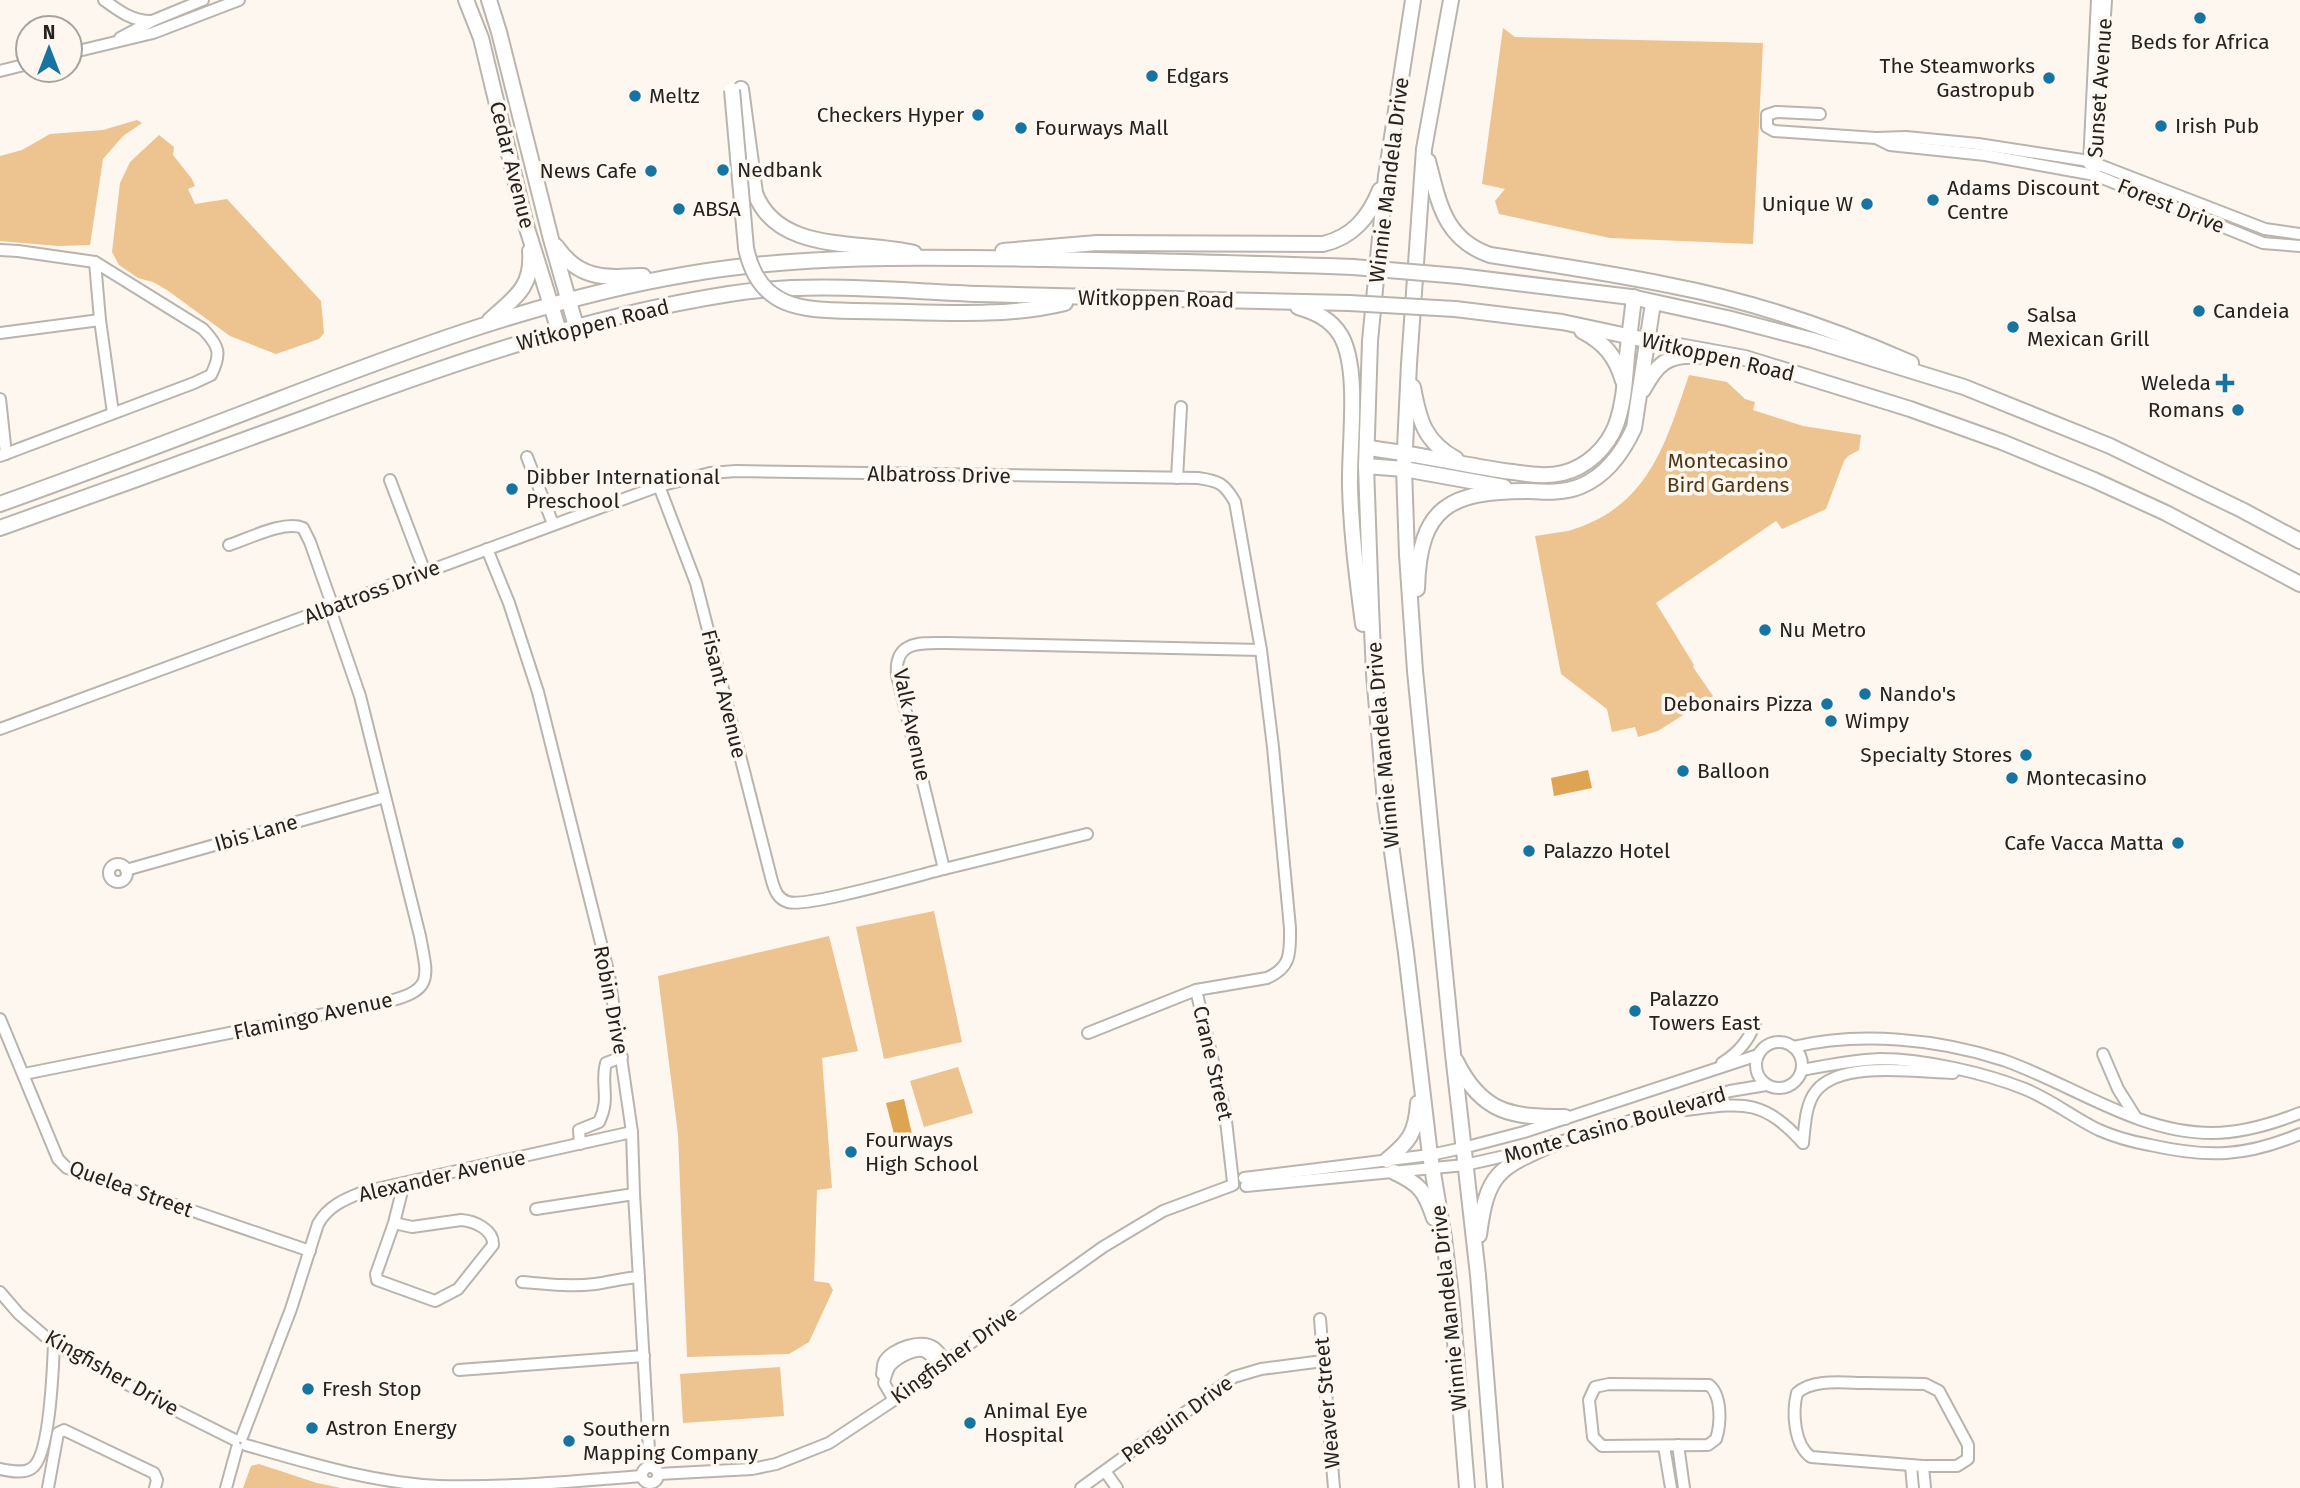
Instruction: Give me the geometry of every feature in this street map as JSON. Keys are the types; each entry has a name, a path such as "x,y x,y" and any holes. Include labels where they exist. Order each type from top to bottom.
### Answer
{"main road":[{"name":"Cedar Avenue","path":"466,0 481,38 526,225 559,331"},
{"name":"Cedar Avenue","path":"489,0 576,326"},
{"name":"Winnie Mandela Drive","path":"1413,0 1386,176 1370,341 1366,466 1374,674 1385,801 1452,1304 1467,1488"},
{"name":"Winnie Mandela Drive","path":"1451,0 1424,149 1404,469 1415,671 1478,1275 1495,1488"},
{"path":"933,258 910,251 804,237 780,226 758,201 737,89 746,248 753,271 769,292 787,303 806,309 855,311 1004,311 1052,306 1080,298"},
{"path":"1424,149 1445,219 1454,233 1476,251 1670,285 1751,306 1854,338 1964,387"},
{"path":"964,257 1006,250 1097,243 1323,244 1340,239 1363,221 1376,201 1386,176"},
{"path":"486,323 522,290 528,278 530,260 526,225"},
{"path":"551,239 573,266 594,276 690,273"},
{"name":"Witkoppen Road","path":"0,504 117,462 401,352 551,303 690,273 815,261 964,257 1353,267 1459,276 1634,298 1812,340 1964,387 2110,446 2300,541"},
{"name":"Witkoppen Road","path":"0,528 407,380 576,326 731,293 830,288 1080,298 1349,303 1455,309 1562,322 1745,358 1910,409 2003,442 2166,513 2300,584"},
{"path":"1367,448 1538,476 1575,470 1595,456 1616,424 1624,386 1634,298"},
{"path":"1244,301 1297,307 1314,312 1331,324 1346,349 1352,388 1350,485 1353,548 1369,661 1374,674"},
{"path":"1415,671 1419,558 1428,527 1446,506 1462,498 1490,493 1553,492 1581,486 1610,466 1625,447 1634,428 1653,303"},
{"path":"1562,322 1594,337 1610,351 1616,360 1624,386"},
{"path":"1640,395 1652,373 1667,360 1686,356 1745,358"},
{"path":"1409,364 1423,428 1444,452 1470,466"},
{"path":"1366,466 1404,469 1526,491"},
{"path":"1453,1054 1470,1084 1496,1108 1513,1115 1565,1117"},
{"path":"1420,1076 1418,1114 1412,1135 1390,1166 1422,1189 1444,1238"},
{"path":"1478,1275 1479,1240 1486,1192 1493,1180 1518,1159 1553,1144"}],"street":[{"path":"103,0 125,15 142,21 152,21"},
{"path":"103,0 134,35"},
{"path":"134,35 152,21 203,0"},
{"path":"84,49 239,0"},
{"name":"Sunset Avenue","path":"2092,162 2097,0"},
{"name":"Sunset Avenue","path":"2091,175 2106,0"},
{"name":"Forest Drive","path":"1820,114 1776,112 1767,115 1767,127 1773,131 1876,138 1906,137 1978,144 2092,162 2265,229 2300,234"},
{"name":"Forest Drive","path":"1876,138 1890,145 1977,154 2091,175 2263,243 2300,246"},
{"path":"0,250 95,262 203,329 214,341 219,356 211,375 3,455 0,399"},
{"path":"95,262 113,413"},
{"path":"0,334 100,320"},
{"path":"1177,478 1181,407"},
{"path":"527,457 553,524"},
{"name":"Albatross Drive","path":"0,729 553,524 659,486 709,473 736,471 1177,478 1215,481 1226,487 1235,502 1261,650 1290,928 1290,953 1286,964 1278,973 1268,978 1196,990 1088,1033"},
{"path":"390,480 425,572"},
{"name":"Fisant Avenue","path":"659,486 696,583 777,894 792,903 809,901 944,869"},
{"name":"Flamingo Avenue","path":"24,1074 410,996 425,978 420,936 360,696 310,542 303,528 294,525 229,545"},
{"name":"Robin Drive","path":"487,549 509,603 538,692 609,975 632,1132 651,1478"},
{"name":"Valk Avenue","path":"944,869 897,675 899,657 908,646 918,643 947,643 1261,650"},
{"name":"Ibis Lane","path":"126,870 385,797"},
{"path":"944,869 1087,834"},
{"name":"Crane Street","path":"1196,990 1240,1182"},
{"name":"Quelea Street","path":"0,1018 58,1159 67,1168 310,1251"},
{"path":"1701,1074 1741,1049 1755,1023"},
{"path":"1793,1047 1834,1041 1890,1039 1940,1045 2001,1060 2160,1126 2213,1133 2269,1125 2300,1113"},
{"path":"1783,1042 1793,1047 1801,1059 1802,1070 1795,1083 1788,1086 1781,1088 1766,1085 1756,1069 1758,1055 1771,1043 1783,1042"},
{"path":"2103,1054 2118,1089 2136,1117"},
{"name":"Monte Casino Boulevard","path":"1431,1161 1463,1148 1524,1132 1758,1055"},
{"path":"580,1144 579,1130 599,1122 604,1112 606,1063 622,1058"},
{"path":"1802,1070 1882,1059 1938,1065 2024,1089 2050,1100 2101,1131 2182,1153 2213,1155 2245,1152 2300,1134"},
{"path":"1657,1113 1741,1105 1761,1108 1774,1116 1803,1143 1804,1122 1815,1092 1836,1076 1890,1071 1973,1074"},
{"name":"Monte Casino Boulevard","path":"1431,1161 1465,1165 1490,1161 1730,1091 1766,1085"},
{"name":"Alexander Avenue","path":"226,1488 240,1442 291,1309 318,1224 332,1207 363,1192 632,1132"},
{"name":"Kingfisher Drive","path":"1330,1173 1364,1163 1390,1166 1431,1161"},
{"path":"1364,1163 1366,1175"},
{"name":"Kingfisher Drive","path":"0,1292 19,1314 54,1344 240,1442 361,1476 437,1485 496,1486 651,1478 752,1469 776,1464 829,1443 1104,1247 1163,1211 1240,1182 1330,1173 1366,1175 1390,1166"},
{"path":"394,1223 412,1227 464,1220 491,1232 493,1245 458,1289 440,1300 435,1301 377,1280 376,1274 394,1223 404,1183"},
{"path":"536,1209 634,1194"},
{"path":"522,1282 591,1284 639,1277"},
{"name":"Weaver Street","path":"1320,1319 1334,1488"},
{"path":"0,1469 21,1472 31,1470 41,1453 50,1402 54,1344"},
{"path":"894,1399 882,1374 884,1362 899,1350 918,1345 936,1348 943,1364"},
{"path":"459,1370 644,1356"},
{"name":"Penguin Drive","path":"1081,1488 1234,1377 1261,1369 1323,1361"},
{"path":"1913,1383 1933,1387 1939,1391 1957,1422 1968,1445 1969,1454 1964,1463 1956,1466 1923,1466 1811,1457 1798,1442 1795,1408 1797,1393 1816,1384 1913,1383"},
{"path":"1609,1384 1703,1384 1712,1387 1716,1392 1719,1415 1716,1438 1708,1445 1678,1445 1606,1446 1597,1441 1593,1437 1590,1418 1589,1400 1592,1390 1609,1384"},
{"path":"48,1488 58,1433 64,1430 154,1473 157,1480 155,1488"},
{"path":"1678,1445 1684,1488"},
{"path":"1664,1446 1671,1488"},
{"path":"1911,1466 1913,1488"},
{"path":"1923,1466 1925,1488"},
{"path":"1105,1471 1117,1488"}],"green space":[{"path":"1503,28 1515,37 1763,43 1753,244 1610,238 1499,214 1495,201 1505,189 1482,184"},
{"path":"137,120 142,123 123,136 103,159 90,245 58,246 0,241 0,156 22,150 50,134 103,130"},
{"path":"159,135 174,147 173,155 192,179 195,186 188,189 195,204 227,199 321,301 324,333 319,339 276,354 230,336 167,290 138,278 119,265 112,252 120,183 130,162"},
{"name":"Montecasino Bird Gardens","path":"1689,375 1727,382 1745,399 1755,402 1753,410 1803,426 1861,435 1859,450 1844,461 1826,509 1782,529 1776,521 1656,603 1713,696 1658,731 1638,737 1635,727 1612,732 1607,709 1561,674 1535,536 1568,531 1595,521 1617,507 1635,490 1661,449"},
{"path":"934,911 962,1042 884,1059 856,927"},
{"path":"829,936 858,1051 822,1058 832,1188 817,1190 814,1281 829,1283 833,1290 809,1342 789,1354 687,1357 678,1134 658,976"},
{"path":"958,1067 973,1113 924,1127 910,1081"},
{"path":"780,1367 784,1416 683,1423 680,1374"},
{"path":"259,1464 341,1488 243,1488 251,1466"}],"shaded area":[{"path":"1588,770 1592,788 1554,796 1551,778"},
{"path":"904,1099 912,1134 895,1138 886,1103"}],"place":[{"name":"Beds for Africa","path":"2200,18"},
{"name":"Edgars","path":"1152,76"},
{"name":"The Steamworks Gastropub","path":"2049,78"},
{"name":"Meltz","path":"635,96"},
{"name":"Checkers Hyper","path":"978,115"},
{"name":"Irish Pub","path":"2161,126"},
{"name":"Fourways Mall","path":"1021,128"},
{"name":"Nedbank","path":"723,170"},
{"name":"News Cafe","path":"651,171"},
{"name":"Adams Discount Centre","path":"1933,200"},
{"name":"Unique W","path":"1867,204"},
{"name":"ABSA","path":"679,209"},
{"name":"Candeia","path":"2199,311"},
{"name":"Salsa Mexican Grill","path":"2013,327"},
{"name":"Weleda","path":"2225,383"},
{"name":"Romans","path":"2238,410"},
{"name":"Dibber International Preschool","path":"512,489"},
{"name":"Nu Metro","path":"1765,630"},
{"name":"Nando's","path":"1865,694"},
{"name":"Debonairs Pizza","path":"1827,704"},
{"name":"Wimpy","path":"1831,721"},
{"name":"Specialty Stores","path":"2026,755"},
{"name":"Balloon","path":"1683,771"},
{"name":"Montecasino","path":"2012,778"},
{"name":"Cafe Vacca Matta","path":"2178,843"},
{"name":"Palazzo Hotel","path":"1529,851"},
{"name":"Palazzo Towers East","path":"1635,1011"},
{"name":"Fourways High School","path":"851,1152"},
{"name":"Fresh Stop","path":"308,1389"},
{"name":"Animal Eye Hospital","path":"970,1423"},
{"name":"Astron Energy","path":"312,1428"},
{"name":"Southern Mapping Company","path":"569,1441"}]}
